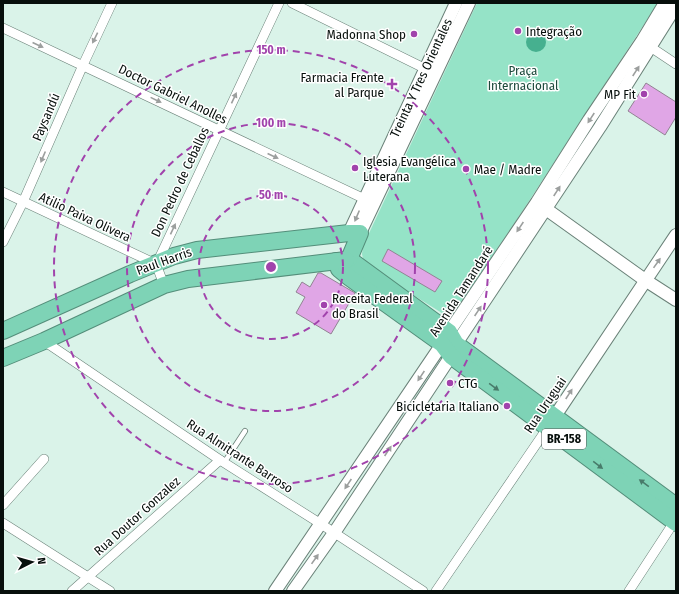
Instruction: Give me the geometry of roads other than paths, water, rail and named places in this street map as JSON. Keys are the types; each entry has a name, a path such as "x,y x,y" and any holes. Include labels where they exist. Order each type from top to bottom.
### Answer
{"highway":[{"name":"Paul Harris","path":"3,331 174,256 197,250 355,233"},
{"name":"Treinta Y Tres Orientales","path":"343,260 355,233"},
{"name":"BR-158","path":"343,260 339,269 350,278 450,344 551,421 676,521"},
{"path":"3,358 44,341 164,285 188,279 343,260"},
{"name":"BR-158","path":"551,421 676,506"}],"street":[{"name":"Paysandú","path":"3,242 23,202 112,3"},
{"name":"Don Pedro de Ceballos","path":"156,264 279,3"},
{"path":"292,3 430,71"},
{"name":"Treinta Y Tres Orientales","path":"355,233 430,71 456,3"},
{"name":"Treinta Y Tres Orientales","path":"430,71 469,3"},
{"name":"Avenida Tamandaré","path":"646,44 665,3"},
{"name":"Avenida Tamandaré","path":"293,591 334,533 450,344 541,206 589,120 676,6"},
{"name":"Doctor Gabriel Anolles","path":"3,28 369,201"},
{"path":"646,44 676,64"},
{"name":"Atilio Paiva Olivera","path":"3,192 156,264"},
{"path":"541,206 645,280 676,300"},
{"name":"Rua Uruguai","path":"436,591 676,235"},
{"path":"156,264 164,285"},
{"name":"Rua Almitrante Barroso","path":"44,341 222,461 423,591"},
{"name":"Avenida Tamandaré","path":"275,591 450,344"},
{"path":"3,504 44,459"},
{"name":"Rua Doutor Gonzalez","path":"72,591 222,461"},
{"path":"629,591 676,521"},
{"path":"3,523 110,591"}],"lane":[{"path":"222,461 245,431"}],"place":[{"name":"Integração","path":"518,31"},
{"name":"Madonna Shop","path":"414,34"},
{"name":"Farmacia Frente al Parque","path":"392,84"},
{"name":"MP Fit","path":"644,94"},
{"name":"Iglesia Evangélica Luterana","path":"355,168"},
{"name":"Mae / Madre","path":"466,169"},
{"name":"Receita Federal do Brasil","path":"324,305"},
{"name":"CTG","path":"450,383"},
{"name":"Bicicletaria Italiano","path":"507,406"}],"park label":[{"name":"Praça Internacional","path":"523,78"}]}
